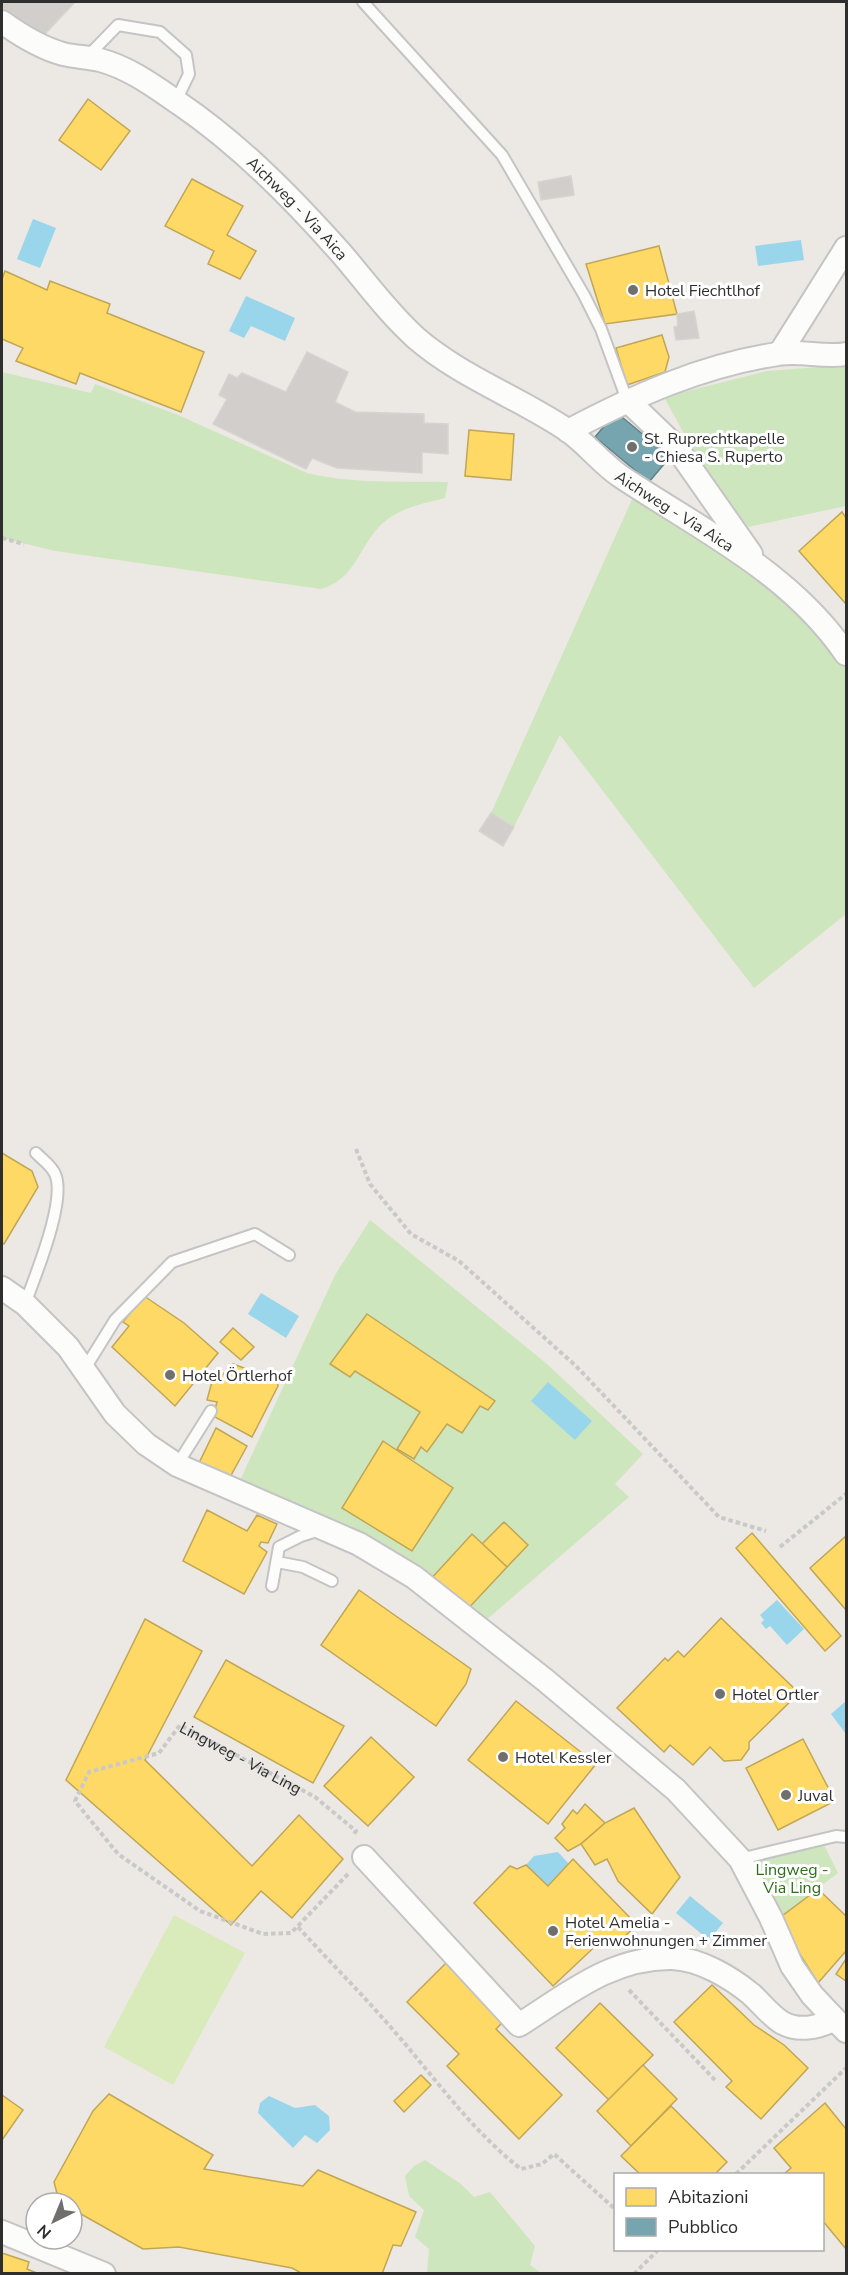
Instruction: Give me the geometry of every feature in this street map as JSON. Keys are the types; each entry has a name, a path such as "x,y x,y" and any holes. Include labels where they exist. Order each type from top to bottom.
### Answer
{"street":[{"name":"Aichweg - Via Aica","path":"2,22 23,37 62,54 86,58 134,74 176,101 258,166 342,254 375,295 416,338 456,367 568,431 618,474 757,562 796,595 836,638 846,654"},
{"path":"780,353 846,248"},
{"path":"568,431 627,400 706,370 780,353 846,354"},
{"name":"Aichweg - Via Aica","path":"627,400 676,447 757,562"},
{"path":"2,1288 25,1304 68,1347 115,1414 146,1444 177,1465 359,1544 414,1577 545,1680 676,1790 740,1859 771,1918 792,1966 840,2025"},
{"path":"356,1850 519,2025 589,1980 623,1964 674,1958 718,1971 749,1993 782,2023 811,2028 840,2025"},
{"path":"2,2232 104,2274"}],"lane":[{"name":"Aichweg - Via Aica","path":"363,2 502,154 584,295 601,329 627,400"},
{"path":"86,58 118,26 160,32 186,55 189,74 176,101"},
{"path":"25,1304 41,1261 58,1196 55,1173 36,1153"},
{"path":"84,1370 115,1320 172,1262 255,1234 289,1255"},
{"path":"177,1465 211,1411"},
{"path":"272,1586 279,1547 301,1536 323,1529"},
{"path":"277,1562 303,1567 332,1581"},
{"path":"740,1859 836,1836 846,1837"}],"path":[{"path":"2,538 24,544"},
{"path":"356,1149 370,1184 411,1234 459,1262 576,1366 719,1517 766,1531"},
{"path":"780,1547 846,1494"},
{"name":"Lingweg - Via Ling","path":"298,1927 291,1933 263,1934 200,1911 118,1854 75,1801 89,1772 159,1753 180,1725 315,1797 356,1831 356,1850"},
{"path":"356,1850 298,1927 395,2032 442,2091 500,2152 522,2169 542,2164 554,2154 614,2209"},
{"path":"610,1970 715,2080"},
{"path":"738,2173 846,2068"},
{"path":"634,2274 655,2251"}],"green space":[{"path":"846,365 846,506 748,527 694,452 664,397 767,371"},
{"path":"2,372 91,393 95,384 178,415 307,473 359,480 448,482 445,498 413,507 390,517 369,540 350,570 333,584 321,589 55,551 2,538"},
{"path":"638,486 757,562 846,654 846,914 754,988 560,735 514,827 491,813"},
{"path":"370,1220 547,1364 643,1454 615,1484 629,1497 478,1627 414,1577 236,1489 335,1275"},
{"name":"Lingweg - Via Ling","path":"824,1845 838,1873 783,1915 755,1862"},
{"path":"174,1915 245,1953 173,2085 104,2047"},
{"path":"425,2160 461,2184 474,2197 490,2192 535,2246 530,2265 541,2273 427,2273 429,2249 415,2237 424,2210 409,2196 405,2176 414,2166"}],"water":[{"path":"33,219 56,228 40,268 17,259"},
{"path":"801,240 804,260 758,266 755,246"},
{"path":"246,296 295,318 285,341 251,326 244,338 229,331"},
{"path":"261,1293 299,1316 286,1338 248,1314"},
{"path":"548,1382 592,1421 575,1440 531,1401"},
{"path":"777,1600 804,1629 787,1645 770,1626 766,1629 761,1623 764,1620 760,1615"},
{"path":"846,1701 846,1734 831,1714"},
{"path":"558,1852 569,1864 548,1886 526,1865 534,1856"},
{"path":"690,1896 723,1923 709,1940 676,1913"},
{"path":"269,2096 295,2108 315,2105 329,2116 330,2130 317,2143 305,2135 293,2148 258,2113 260,2103"}],"building: Abitazioni":[{"path":"88,99 130,131 101,170 59,140"},
{"path":"192,179 243,206 227,235 256,251 240,279 208,264 214,251 165,226"},
{"path":"659,246 677,314 605,324 586,264"},
{"path":"5,271 47,290 50,281 110,304 107,313 204,352 181,412 80,373 76,384 16,361 23,348 2,339 2,279"},
{"path":"662,335 669,357 665,372 627,385 616,348"},
{"path":"469,430 514,434 511,480 465,476"},
{"path":"842,512 846,518 846,604 799,551"},
{"path":"2,1153 32,1171 38,1187 4,1244 2,1242"},
{"path":"144,1296 184,1323 218,1353 175,1406 112,1347 129,1326 123,1322"},
{"path":"367,1314 495,1401 488,1410 480,1406 462,1433 447,1424 427,1452 421,1447 414,1459 397,1449 420,1412 355,1371 350,1377 330,1364"},
{"path":"233,1328 254,1347 241,1360 220,1342"},
{"path":"233,1364 277,1380 278,1386 252,1437 213,1416 217,1402 207,1400 213,1378 220,1380 224,1373 229,1374"},
{"path":"216,1428 247,1446 229,1479 199,1463"},
{"path":"383,1441 453,1488 412,1551 342,1508"},
{"path":"207,1510 247,1531 257,1515 277,1524 268,1543 261,1542 259,1546 267,1552 244,1594 183,1561"},
{"path":"504,1522 528,1545 507,1567 482,1544"},
{"path":"752,1533 841,1636 825,1651 736,1548"},
{"path":"472,1534 507,1567 464,1613 429,1581"},
{"path":"846,1536 846,1610 810,1568"},
{"path":"359,1590 471,1669 466,1684 436,1726 321,1645"},
{"path":"721,1618 799,1693 749,1742 749,1749 741,1760 724,1761 710,1747 693,1765 670,1745 664,1752 617,1708 665,1658 668,1661 678,1651 684,1657"},
{"path":"145,1619 202,1651 145,1760 252,1866 299,1815 343,1859 292,1918 261,1891 231,1925 66,1780"},
{"path":"226,1660 344,1726 313,1783 194,1717"},
{"path":"516,1701 596,1764 548,1824 468,1760"},
{"path":"371,1737 414,1777 368,1826 324,1786"},
{"path":"803,1739 835,1801 778,1830 746,1768"},
{"path":"585,1804 605,1823 581,1844 568,1851 555,1838 565,1828 562,1824 573,1810 577,1814"},
{"path":"634,1808 680,1877 652,1914 618,1881 607,1859 595,1865 581,1844 605,1823"},
{"path":"573,1859 637,1925 613,1947 605,1937 553,1986 474,1903 510,1866 517,1869 526,1865 548,1886"},
{"path":"818,1889 846,1916 846,1951 818,1983 778,1919"},
{"path":"846,1959 846,1981 836,1974"},
{"path":"446,1963 504,2021 496,2029 562,2095 519,2139 447,2066 459,2054 407,2002"},
{"path":"712,1985 754,2025 784,2045 808,2068 761,2119 726,2087 732,2081 674,2022"},
{"path":"600,2003 653,2055 609,2100 556,2048"},
{"path":"643,2065 677,2099 631,2146 597,2111"},
{"path":"421,2075 431,2085 404,2112 394,2101"},
{"path":"109,2094 213,2155 204,2169 303,2186 318,2170 416,2212 401,2246 393,2245 382,2274 303,2274 292,2268 179,2247 143,2249 84,2216 84,2191 56,2191 54,2182 93,2111"},
{"path":"2,2095 23,2110 2,2140"},
{"path":"825,2103 846,2129 846,2249 824,2222 824,2173 785,2173 791,2168 774,2148"},
{"path":"671,2106 727,2162 716,2173 639,2173 621,2156"},
{"path":"2,2253 29,2262 27,2269 39,2274 2,2274"}],"building: Pubblico":[{"name":"St. Ruprechtkapelle - Chiesa S. Ruperto","path":"616,412 670,457 649,482 595,437"}],"building: Altro":[{"path":"2,2 75,2 44,35 25,26 2,7"},
{"path":"571,176 574,195 541,200 538,182"},
{"path":"694,311 699,338 676,340 674,327 678,326 677,314"},
{"path":"307,352 348,372 335,402 355,412 424,414 424,423 448,424 448,454 422,452 422,473 337,468 312,458 306,469 213,424 227,399 219,395 229,374 237,378 242,373 286,392"},
{"path":"491,813 514,827 503,846 479,831"}],"place":[{"name":"Hotel Fiechtlhof","path":"633,290"},
{"name":"St. Ruprechtkapelle - Chiesa S. Ruperto","path":"632,447"},
{"name":"Hotel Örtlerhof","path":"170,1375"},
{"name":"Hotel Ortler","path":"720,1694"},
{"name":"Hotel Kessler","path":"503,1757"},
{"name":"Juval","path":"786,1795"},
{"name":"Hotel Amelia - Ferienwohnungen + Zimmer","path":"553,1931"}]}
